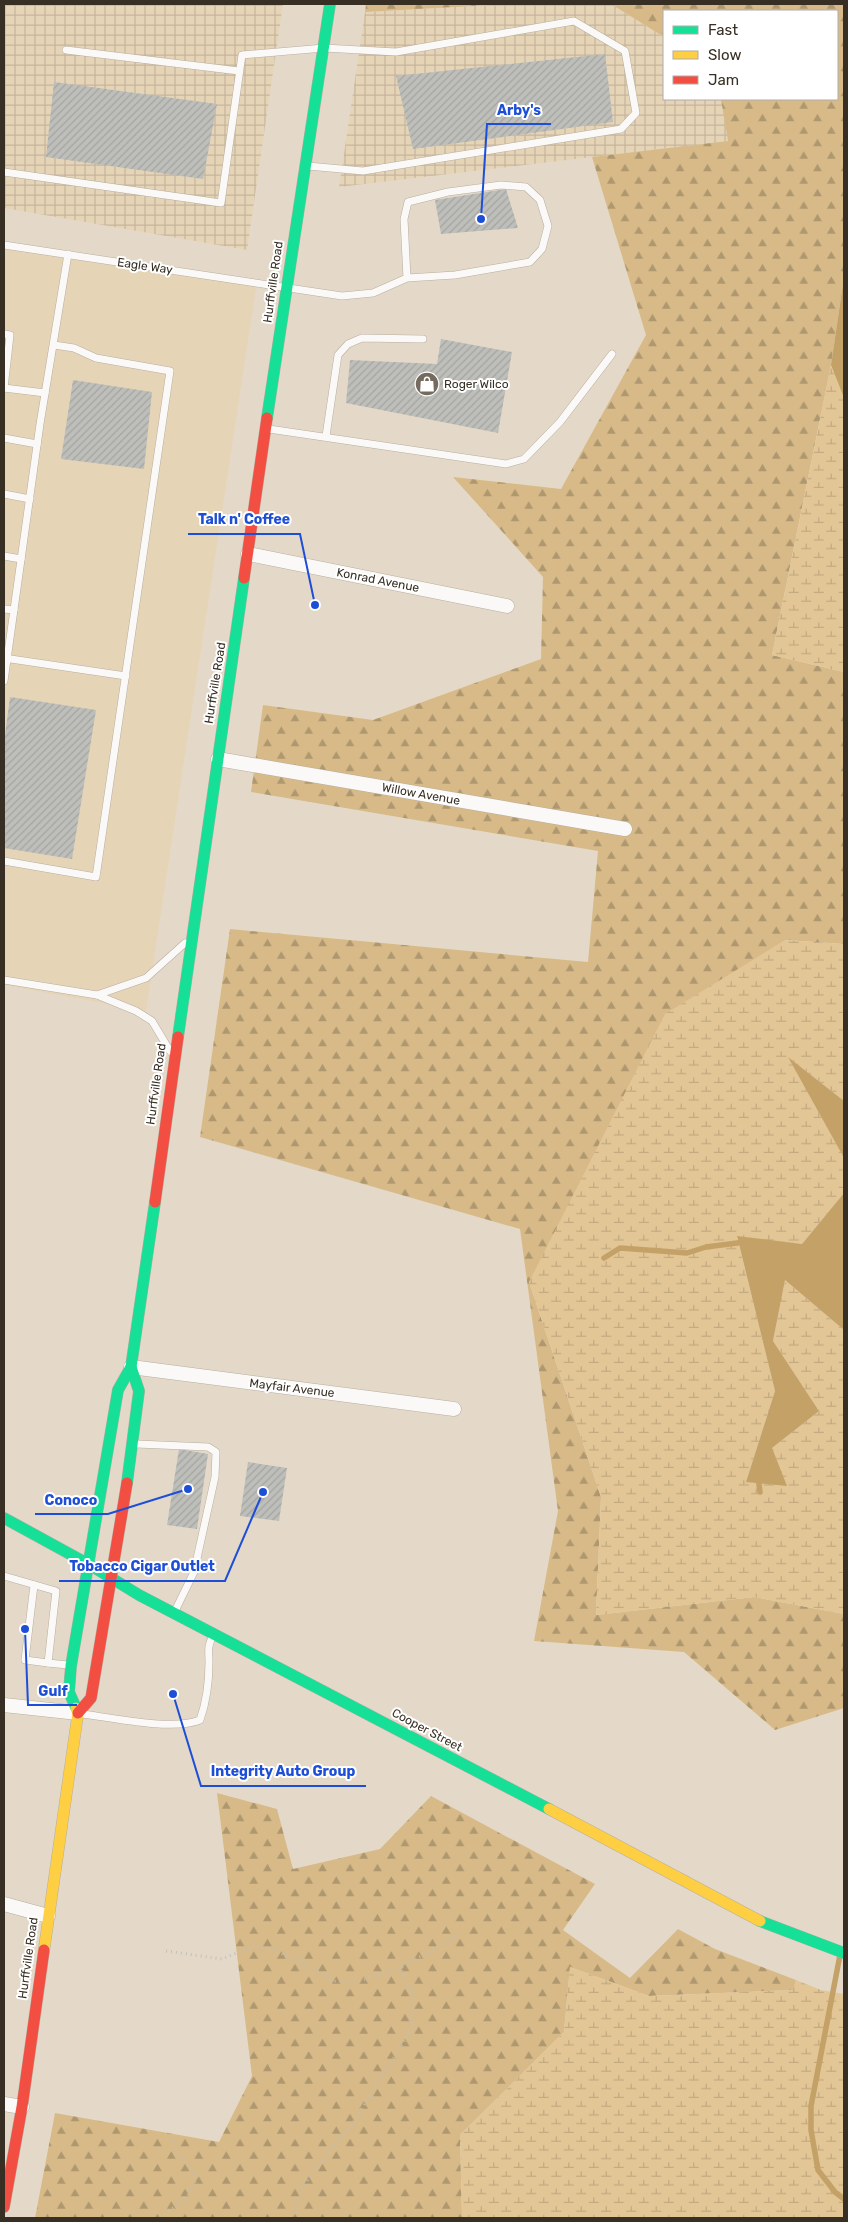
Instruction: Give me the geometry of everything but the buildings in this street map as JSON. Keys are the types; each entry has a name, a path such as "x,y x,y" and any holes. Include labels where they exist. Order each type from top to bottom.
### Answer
{"main road":[{"name":"Hurffville Road","path":"4,2207 22,2107 78,1713 69,1692 71,1666 90,1564 118,1390 131,1367 286,286 330,4"},
{"name":"Hurffville Road","path":"78,1713 91,1698 133,1444 139,1391 131,1367"},
{"name":"Cooper Street","path":"4,1518 90,1564 112,1579 174,1614 699,1887 762,1922 844,1953"}],"street":[{"name":"Konrad Avenue","path":"248,554 507,606"},
{"name":"Willow Avenue","path":"218,759 625,829"},
{"name":"Mayfair Avenue","path":"131,1367 454,1409"},
{"path":"4,1705 78,1713"},
{"path":"4,1904 48,1916"},
{"path":"4,2104 22,2107"}],"lane":[{"path":"4,172 220,203 242,55 324,48 396,52 574,21 625,51 636,113 621,129 364,171 305,166"},
{"path":"66,50 239,71"},
{"path":"501,185 526,187 540,200 548,226 542,249 530,262 456,276 407,278 404,219 408,202 448,192 501,185"},
{"name":"Eagle Way","path":"4,245 286,286 342,296 373,293 407,278"},
{"path":"4,681 5,659 14,610 37,444 68,254"},
{"path":"4,334 10,335 4,388 45,393"},
{"path":"326,436 338,355 348,344 362,338 423,339"},
{"path":"4,862 96,877 170,371 96,358 74,348 54,345"},
{"path":"266,429 326,436 418,452 506,464 524,459 560,422 612,354"},
{"path":"4,438 37,444"},
{"path":"4,494 30,498"},
{"path":"4,556 21,559"},
{"path":"4,609 14,610"},
{"path":"5,659 126,676"},
{"path":"97,996 146,978 191,938"},
{"path":"4,980 97,996 136,1011 152,1021 174,1059"},
{"path":"133,1444 208,1447 216,1452 215,1477 194,1572 174,1614"},
{"path":"4,1576 56,1591 48,1663"},
{"path":"34,1585 25,1660 71,1666"},
{"path":"78,1713 172,1724 191,1724 200,1720 205,1706 209,1662 207,1645 214,1634"}],"path":[{"path":"166,1951 222,1959 253,1946 278,1952 306,1964 332,1981 352,1983 400,1968 459,1935"},
{"path":"294,2218 299,2196 314,2170 351,2126 411,2030 413,1993 400,1968"},
{"path":"161,2218 188,2195 196,2178 172,2145 173,2134"}],"shaded area":[{"path":"4,4 283,4 247,250 4,208"},
{"path":"508,4 611,4 663,36 663,100 721,100 729,141 339,187 365,12"},
{"path":"4,245 257,282 146,1011 4,985"},
{"path":"844,277 844,398 831,365"},
{"path":"788,1057 844,1101 844,1158"},
{"path":"844,1193 844,1330 785,1280 773,1341 819,1411 772,1448 787,1486 746,1482 775,1391 737,1236 802,1244"}],"green space":[{"path":"366,4 508,4 365,12"},
{"path":"611,4 844,4 844,277 831,365 772,655 844,672 844,944 785,940 529,1282 601,1497 596,1615 754,1597 844,1614 844,1708 775,1730 684,1652 534,1641 558,1511 520,1229 200,1137 230,929 588,962 598,851 251,792 263,705 373,720 541,659 543,577 453,477 561,489 646,335 592,157 728,141 721,100 838,100 838,10 663,10 663,36"},
{"path":"831,365 844,398 844,672 772,655"},
{"path":"785,940 844,944 844,1101 789,1058 844,1158 844,1193 802,1244 737,1237 775,1391 746,1482 772,1448 819,1411 773,1341 785,1280 844,1330 844,1614 754,1597 596,1615 601,1497 529,1282 665,1014"},
{"path":"217,1793 277,1809 293,1869 380,1849 431,1796 595,1884 563,1930 630,1978 678,1929 715,1949 796,1980 794,1990 649,1996 570,1967 564,2032 460,2135 462,2218 35,2218 55,2113 219,2142 252,2076"},
{"path":"570,1967 649,1996 793,1990 796,1980 821,1990 844,1994 844,2218 462,2218 460,2135 564,2032"}],"waterway":[{"path":"604,1258 620,1248 687,1253 706,1247 745,1242"},
{"path":"758,1477 760,1492"},
{"path":"840,1955 811,2106 811,2130 818,2170 835,2192 844,2199"}],"traffic: fast":[{"path":"267,418 330,4"},
{"path":"178,1037 244,578"},
{"path":"76,1708 69,1692 71,1666 118,1390 131,1367 155,1202"},
{"path":"127,1483 139,1391 131,1367"},
{"path":"4,1518 90,1565 139,1595 549,1809"},
{"path":"760,1921 844,1953"}],"traffic: slow":[{"path":"44,1950 78,1713 76,1708"},
{"path":"549,1809 760,1921"}],"traffic: jam":[{"path":"244,578 267,418"},
{"path":"155,1202 178,1037"},
{"path":"78,1713 91,1698 127,1483"},
{"path":"4,2207 22,2107 44,1950"}],"place":[{"name":"Arby's","path":"481,219"},
{"name":"Roger Wilco","path":"427,384"},
{"name":"Talk n' Coffee","path":"315,605"},
{"name":"Conoco","path":"188,1489"},
{"name":"Tobacco Cigar Outlet","path":"263,1492"},
{"name":"Gulf","path":"25,1629"},
{"name":"Integrity Auto Group","path":"173,1694"}]}
